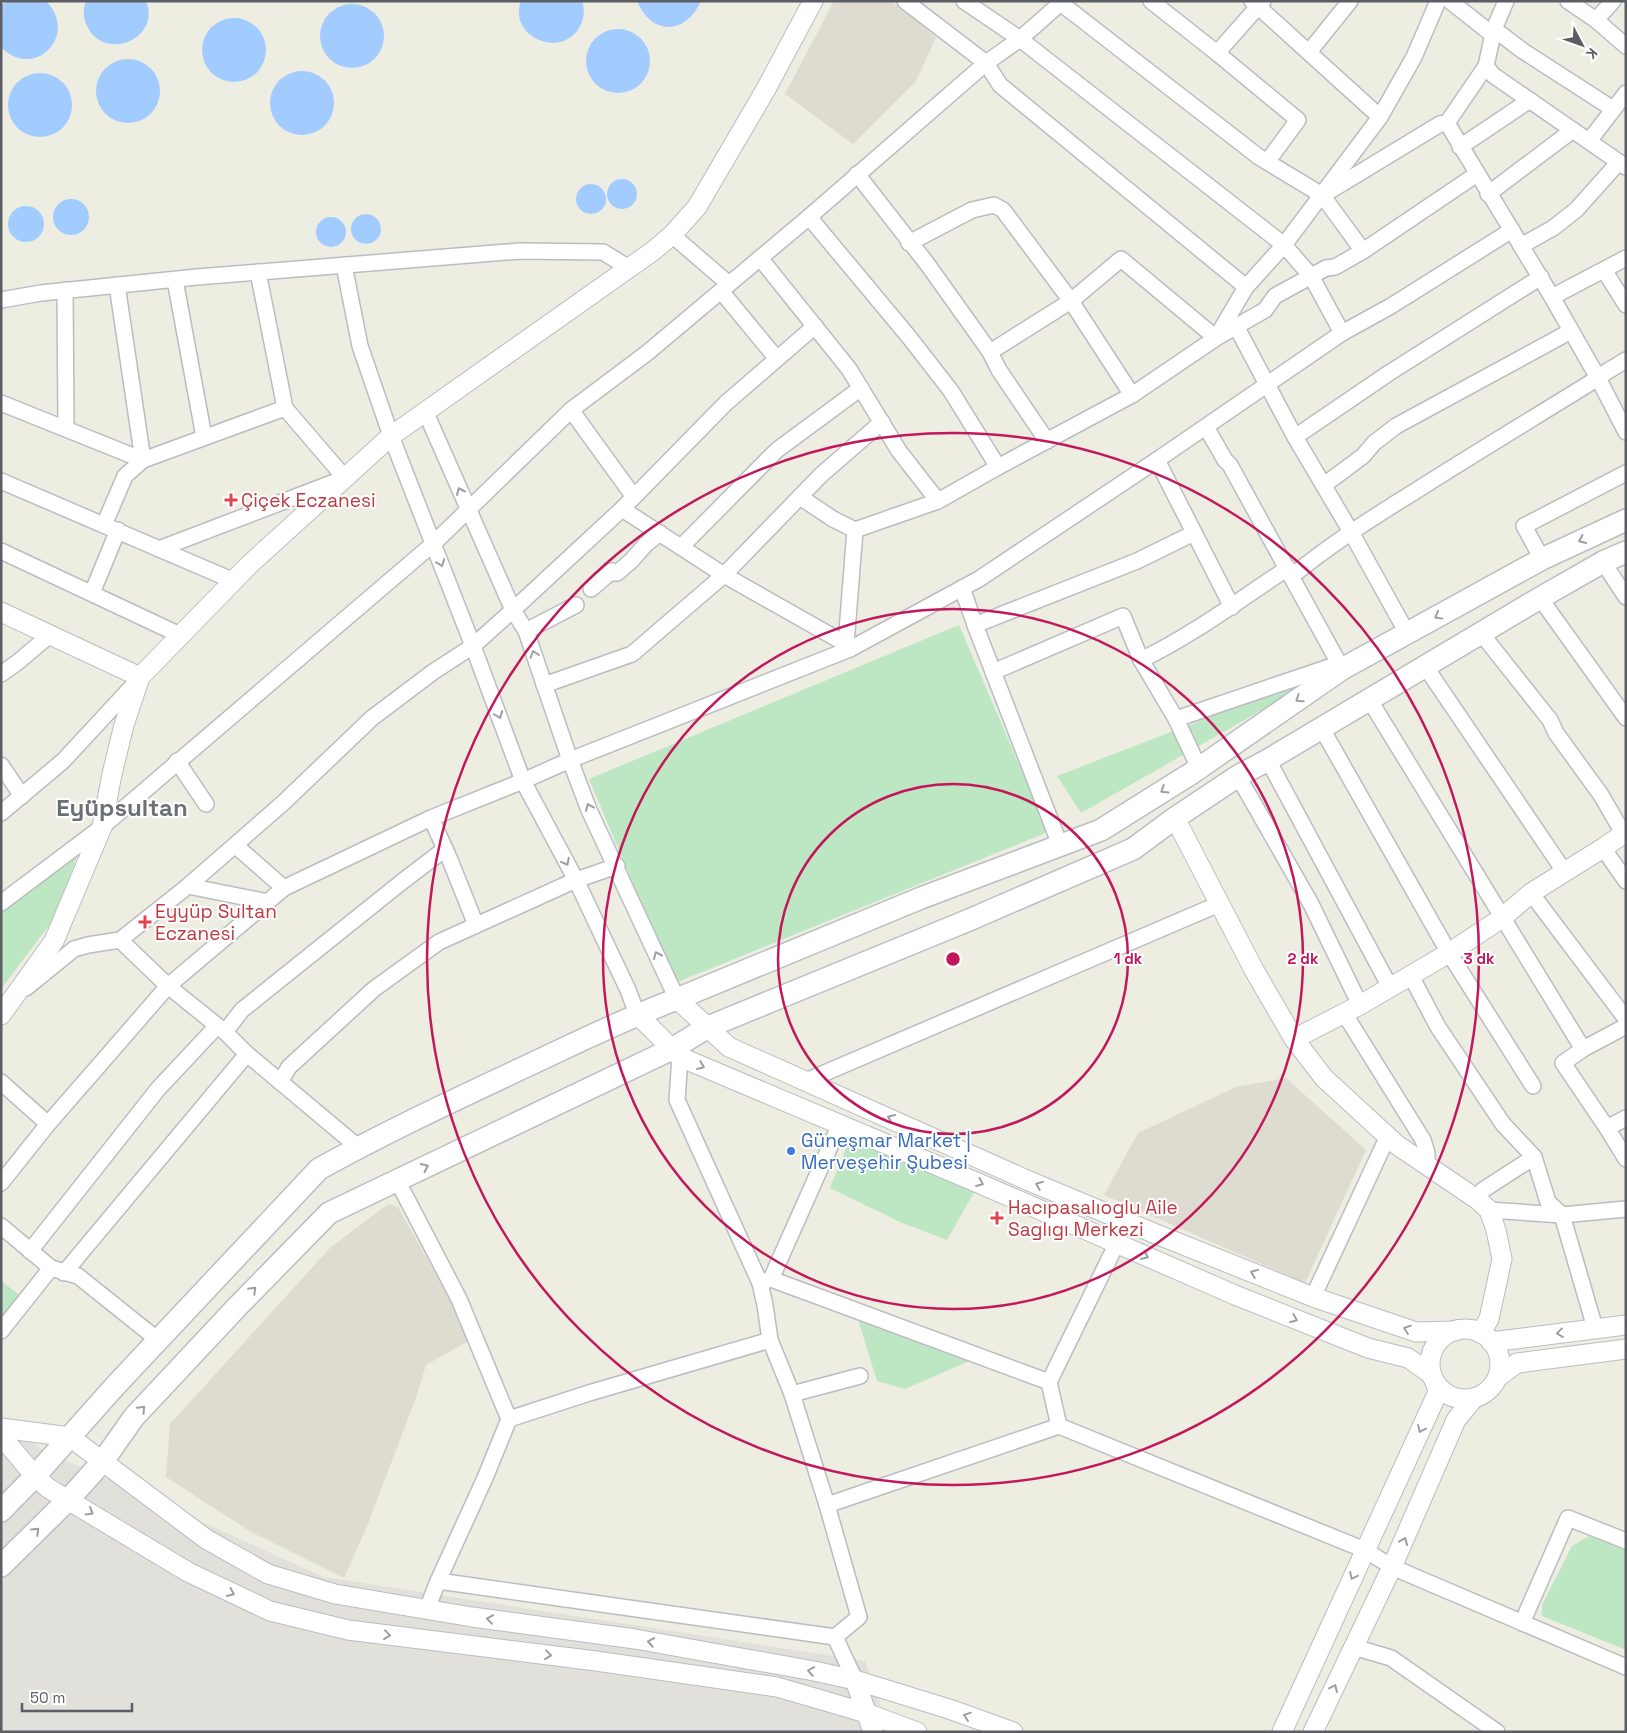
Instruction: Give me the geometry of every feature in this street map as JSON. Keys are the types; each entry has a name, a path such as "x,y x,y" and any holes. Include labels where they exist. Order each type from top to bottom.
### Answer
{"main road":[{"path":"1,1511 319,1169 358,1147 637,1014 921,898 1101,830 1199,768 1341,670 1542,558 1626,520"},
{"path":"1,1566 69,1500 103,1461 134,1417 236,1307 329,1213 676,1053 708,1027 969,920 1133,849 1238,776 1540,598 1603,562 1626,552"}],"street":[{"path":"1,813 63,761 140,677 234,581 391,436 653,251 672,235 697,206 766,89 813,1"},
{"path":"905,1 986,63 1000,86 1246,286"},
{"path":"964,1 1020,39 1284,245 1311,276 1342,334"},
{"path":"1151,1 1217,52 1298,120 1267,162"},
{"path":"1309,52 1350,1"},
{"path":"1216,338 1246,286 1284,245 1380,117 1414,57 1438,1"},
{"path":"1450,1 1494,32 1613,109"},
{"path":"1322,195 1440,124 1447,123 1486,66 1494,32 1506,1"},
{"path":"1568,1 1596,20 1626,46"},
{"path":"1596,20 1613,1"},
{"path":"1,903 102,826 434,543 571,410 647,353 725,288 986,63 1020,39 1060,2 1184,100 1267,162 1322,195 1363,251"},
{"path":"1217,52 1258,3 1380,117"},
{"path":"1486,66 1493,75 1623,165 1576,210 1553,228 1521,246"},
{"path":"1589,141 1626,93"},
{"path":"1460,148 1530,100"},
{"path":"1447,123 1460,148 1541,277 1598,378 1622,415 1626,432"},
{"path":"1488,194 1573,130"},
{"path":"857,174 928,265 990,352 999,370 1047,441"},
{"path":"800,497 855,530 938,501 1132,395 1216,338 1265,310 1275,296 1326,268 1335,266 1363,251 1477,174"},
{"path":"909,243 972,210 994,205 1003,210 1071,301 1132,395"},
{"path":"809,217 903,330 945,384 998,467"},
{"path":"1,1183 48,1124 168,986 284,888 431,818 848,647 979,579 1342,334 1391,306 1512,230"},
{"path":"672,235 725,288 777,359"},
{"path":"1,300 41,293 117,285 520,251 603,252 629,268"},
{"path":"760,258 849,369 899,451 938,501"},
{"path":"1552,297 1626,258"},
{"path":"990,352 1071,301 1121,259 1216,338"},
{"path":"344,265 360,346 391,436 434,543 523,781 576,880 628,990 637,1014 676,1053 1235,1295 1368,1348 1408,1358 1434,1379 1443,1392 1453,1397 1463,1399 1474,1398 1484,1394 1498,1377 1517,1363 1626,1349"},
{"path":"1604,270 1626,305"},
{"path":"258,272 286,408 345,478"},
{"path":"1295,437 1388,373 1541,277"},
{"path":"175,280 204,437"},
{"path":"117,285 143,460"},
{"path":"65,290 66,428"},
{"path":"17,995 74,949 120,940 236,846 284,803 372,718 473,646 622,509 726,403 815,326"},
{"path":"1236,326 1295,437 1407,632"},
{"path":"1324,485 1363,456 1374,443 1396,426 1571,331"},
{"path":"1141,660 1166,648 1290,572 1471,455 1626,360"},
{"path":"681,547 777,450 861,388"},
{"path":"1,402 143,460"},
{"path":"92,593 125,476 143,460 286,408"},
{"path":"571,410 634,497"},
{"path":"426,413 513,610 526,631 589,810 617,866 677,999 730,1047 1029,1181 1313,1297 1416,1332 1455,1331"},
{"path":"544,685 632,654 724,575 821,475 882,422"},
{"path":"1206,426 1290,572 1341,670"},
{"path":"1157,460 1232,607"},
{"path":"1542,558 1524,526 1626,473"},
{"path":"159,549 345,478"},
{"path":"1,480 234,581"},
{"path":"622,509 724,575 848,647"},
{"path":"848,647 855,530"},
{"path":"591,589 612,571 618,572 660,533"},
{"path":"975,625 1137,561 1194,533"},
{"path":"1,551 182,636"},
{"path":"1603,562 1626,596"},
{"path":"962,588 1060,845"},
{"path":"1540,598 1626,718"},
{"path":"526,631 576,605"},
{"path":"1,612 140,677"},
{"path":"993,672 1122,616 1141,660 1176,719 1199,768"},
{"path":"1294,1040 1390,988 1449,953 1502,918 1532,893 1564,871 1603,848 1625,832 1556,733 1550,720 1481,633"},
{"path":"1,674 51,634"},
{"path":"1176,719 1332,666 1341,670"},
{"path":"1425,666 1564,871"},
{"path":"1,1015 54,941 102,826 124,726 140,677"},
{"path":"1369,699 1583,1049"},
{"path":"1321,728 1449,953 1533,1086"},
{"path":"1268,760 1390,988"},
{"path":"177,761 206,804"},
{"path":"1,765 22,796"},
{"path":"1238,776 1311,904 1352,1009 1423,1140 1427,1153 1427,1165"},
{"path":"431,818 476,925"},
{"path":"1175,818 1254,970 1294,1040 1324,1078 1388,1136 1483,1205 1496,1230 1502,1259 1486,1337"},
{"path":"236,846 284,888"},
{"path":"1603,848 1626,882"},
{"path":"30,1251 158,1089 242,1010 445,849"},
{"path":"280,1082 289,1068 374,989 439,942 576,880 617,866"},
{"path":"188,886 268,902"},
{"path":"1532,893 1626,1019"},
{"path":"806,1081 1220,904"},
{"path":"120,940 168,986 358,1147"},
{"path":"1411,976 1438,1027 1504,1124 1534,1157 1548,1202 1562,1215 1595,1328"},
{"path":"1626,1026 1583,1049 1563,1063 1608,1128 1626,1159"},
{"path":"676,1053 677,1100 766,1281 1049,1382"},
{"path":"1,1331 247,1054"},
{"path":"1,1082 48,1124"},
{"path":"1608,1128 1626,1118"},
{"path":"438,1581 835,1637 859,1617 828,1506 792,1394 770,1340 765,1305 766,1281 840,1124"},
{"path":"1313,1297 1388,1136"},
{"path":"1483,1205 1483,1190 1534,1157"},
{"path":"397,1180 459,1300 509,1419 427,1609"},
{"path":"1483,1205 1562,1215 1626,1209"},
{"path":"1,1226 30,1251 57,1270 78,1276 158,1340"},
{"path":"1059,1426 1049,1382 1117,1243"},
{"path":"1282,1732 1438,1392 1430,1363 1435,1348 1445,1335 1464,1329 1486,1337 1626,1324"},
{"path":"1486,1337 1497,1349 1500,1368 1498,1377"},
{"path":"509,1419 589,1393 770,1340"},
{"path":"792,1394 860,1376"},
{"path":"1314,1732 1392,1567 1456,1420 1474,1398"},
{"path":"828,1506 1059,1426 1365,1550 1392,1567 1626,1667"},
{"path":"1,1428 70,1437 206,1539 268,1574 335,1594 635,1639 814,1671 855,1680 1013,1732"},
{"path":"1,1436 35,1476 48,1488 188,1572 270,1611 348,1630 596,1661 777,1687 866,1713 917,1732"},
{"path":"1522,1623 1568,1518 1626,1541"},
{"path":"835,1637 855,1680 873,1732"},
{"path":"1354,1647 1391,1658 1497,1732"}],"shaded area":[{"path":"834,1 891,1 936,37 916,81 853,144 785,94"},
{"path":"1286,1078 1366,1150 1305,1283 1104,1195 1138,1133 1236,1087"},
{"path":"388,1204 398,1207 472,1339 426,1365 417,1395 368,1524 344,1578 251,1532 166,1477 170,1424 330,1248"},
{"path":"1,1422 45,1451 324,1577 865,1661 890,1732 1,1732"}],"green space":[{"path":"959,625 1048,832 675,983 589,779"},
{"path":"1313,677 1292,693 1081,813 1057,776"},
{"path":"77,856 57,915 1,989 1,911"},
{"path":"851,1136 976,1189 947,1240 900,1222 830,1188"},
{"path":"1,1281 21,1296 1,1322"},
{"path":"857,1316 976,1358 905,1389 877,1381"},
{"path":"1589,1536 1626,1550 1626,1650 1542,1616 1542,1605 1572,1546"}],"water":[{"path":"7,1 46,1 55,14 58,28 55,40 48,50 38,57 26,59 14,56 1,47 1,6"},
{"path":"86,1 146,1 149,15 146,26 139,36 128,42 117,44 105,43 94,36 86,24 84,7"},
{"path":"521,1 582,1 584,10 581,24 573,35 563,41 551,43 540,40 530,34 522,25 519,14"},
{"path":"637,1 701,1 695,12 687,20 669,27 651,21"},
{"path":"346,4 358,4 375,13 382,24 384,36 382,48 375,59 358,68 346,68 334,63 325,54 320,42 320,30 325,18 334,9"},
{"path":"228,18 240,18 257,27 264,38 266,50 264,62 257,73 240,82 228,82 216,77 207,68 202,56 202,44 207,32 216,23"},
{"path":"612,29 624,29 641,38 648,49 650,61 648,73 641,84 624,93 612,93 600,88 591,79 586,67 586,55 591,43 600,34"},
{"path":"122,59 134,59 151,68 158,79 160,91 158,103 151,114 134,123 122,123 110,118 101,109 96,97 96,85 101,73 110,64"},
{"path":"296,71 308,71 325,80 332,91 334,103 332,115 325,126 308,135 296,135 284,130 275,121 270,109 270,97 275,85 284,76"},
{"path":"34,73 46,73 63,82 70,93 72,105 70,117 63,128 46,137 34,137 22,132 13,123 8,111 8,99 13,87 22,78"},
{"path":"622,179 632,184 637,194 632,204 622,209 612,204 607,194 612,184"},
{"path":"591,184 601,189 606,199 601,209 591,214 581,209 576,199 581,189"},
{"path":"71,199 84,204 89,217 84,230 71,235 58,230 53,217 58,204"},
{"path":"26,206 39,211 44,224 39,237 26,242 13,237 8,224 13,211"},
{"path":"366,214 376,219 381,229 376,239 366,244 356,239 351,229 356,219"},
{"path":"331,217 341,222 346,232 341,242 331,247 321,242 316,232 321,222"}],"place":[{"name":"Çiçek Eczanesi","path":"231,500"},
{"name":"Eyyüp Sultan Eczanesi","path":"145,922"},
{"name":"Güneşmar Market | Merveşehir Şubesi","path":"791,1151"},
{"name":"Hacıpasalıoglu Aile Saglıgı Merkezi","path":"997,1218"}],"district":[{"name":"Eyüpsultan","path":"122,808"}]}
